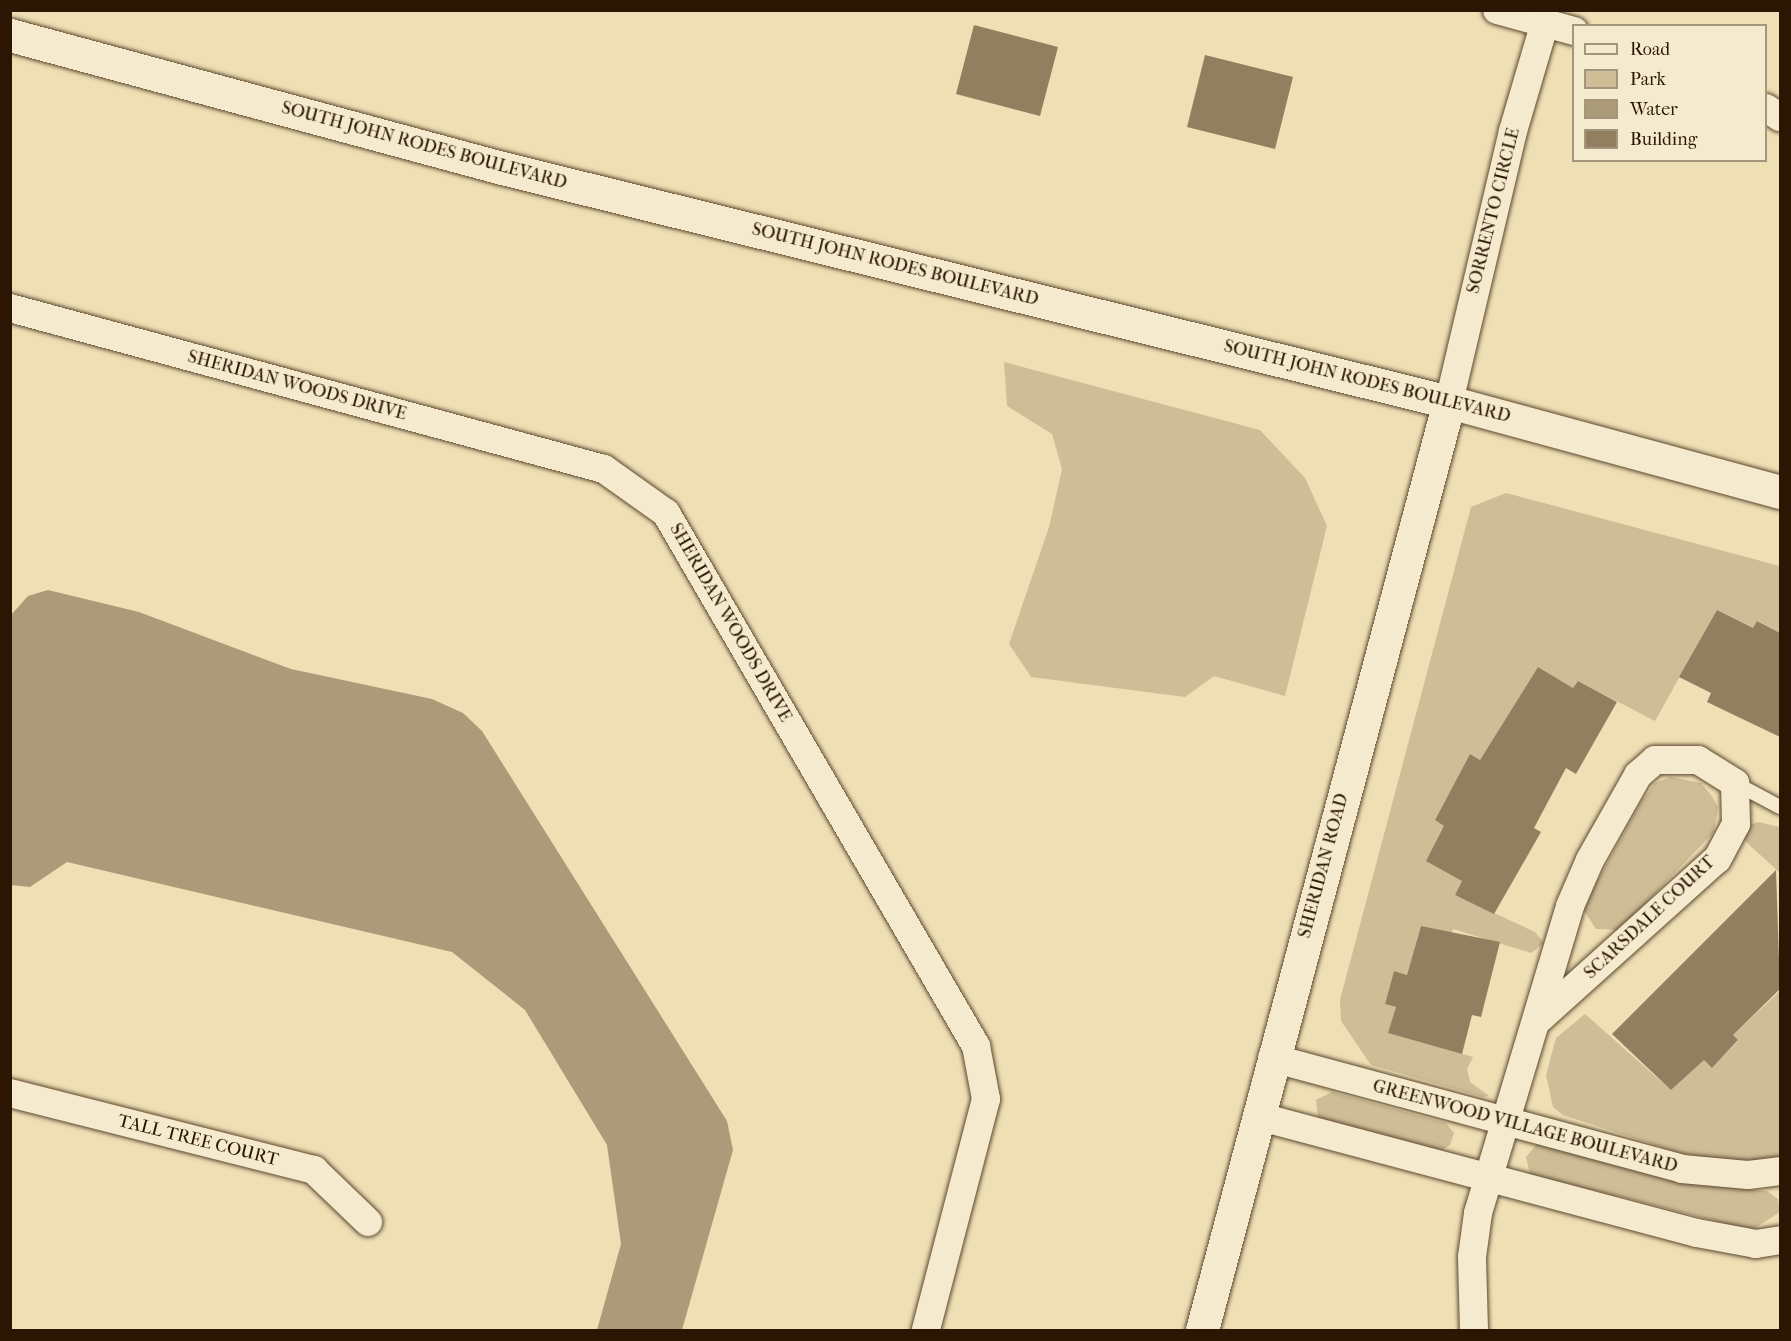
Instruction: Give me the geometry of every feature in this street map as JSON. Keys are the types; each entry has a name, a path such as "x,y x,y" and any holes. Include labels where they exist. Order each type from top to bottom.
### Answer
{"main road":[{"name":"SOUTH JOHN RODES BOULEVARD","path":"10,35 502,168 1449,402 1780,492"},
{"name":"SHERIDAN ROAD","path":"1202,1330 1272,1058 1449,402"}],"street":[{"path":"1497,10 1572,30"},
{"name":"SORRENTO CIRCLE","path":"1449,402 1513,131 1545,22"},
{"path":"1767,109 1780,117"},
{"name":"SHERIDAN WOODS DRIVE","path":"10,308 603,469 666,513 976,1046 986,1099 926,1330"},
{"name":"SCARSDALE COURT","path":"1474,1330 1472,1257 1487,1174 1509,1120 1570,906 1638,775 1655,760 1677,756 1698,760 1735,783 1736,824 1717,859 1537,1022"},
{"name":"GREENWOOD VILLAGE BOULEVARD","path":"1272,1058 1509,1120 1682,1169 1748,1175 1780,1172"},
{"name":"TALL TREE COURT","path":"10,1093 314,1170 368,1222"},
{"path":"1257,1116 1487,1174 1697,1233 1756,1244 1780,1240"}],"lane":[{"path":"1735,783 1780,807"}],"green space":[{"path":"1004,362 1260,430 1305,478 1327,526 1285,696 1214,676 1185,697 1031,677 1009,644 1049,527 1062,469 1052,434 1007,406"},
{"path":"1506,493 1780,566 1780,633 1758,621 1753,628 1717,610 1655,721 1578,681 1573,688 1538,667 1480,760 1470,754 1435,820 1444,826 1462,881 1455,895 1535,932 1544,943 1531,953 1453,929 1451,934 1421,926 1407,975 1394,971 1385,1004 1396,1007 1389,1033 1473,1057 1467,1069 1470,1082 1489,1096 1483,1097 1371,1065 1341,1021 1340,1000 1471,507"},
{"path":"1671,777 1701,783 1711,795 1718,807 1714,832 1620,930 1596,929 1583,909 1587,900 1640,804 1655,783"},
{"path":"1758,822 1780,827 1780,873 1744,840 1750,825"},
{"path":"1780,991 1780,1160 1737,1163 1680,1153 1563,1115 1553,1107 1546,1075 1556,1038 1585,1014 1671,1090 1704,1060 1712,1068 1738,1041 1733,1035"},
{"path":"1332,1092 1446,1123 1454,1133 1450,1145 1441,1151 1318,1118 1316,1100"},
{"path":"1537,1144 1676,1182 1767,1191 1778,1199 1780,1212 1752,1230 1530,1174 1526,1157"}],"water":[{"path":"48,590 139,612 291,669 432,699 463,713 482,731 727,1121 733,1150 682,1330 597,1330 621,1244 607,1145 525,1010 452,952 67,862 30,887 11,885 11,615 28,596"}],"building":[{"path":"974,25 1058,47 1040,116 956,94"},
{"path":"1205,55 1293,77 1275,149 1187,127"},
{"path":"1717,610 1753,628 1757,621 1780,633 1780,737 1707,702 1711,693 1679,677"},
{"path":"1538,667 1573,688 1578,681 1617,702 1576,774 1566,768 1534,828 1541,832 1494,914 1455,895 1462,881 1426,861 1444,826 1435,820 1470,754 1480,760"},
{"path":"1776,870 1780,989 1733,1035 1738,1040 1712,1068 1704,1060 1671,1090 1612,1034"},
{"path":"1421,926 1500,942 1481,1017 1472,1015 1462,1054 1388,1033 1396,1007 1385,1004 1394,971 1407,975"}]}
